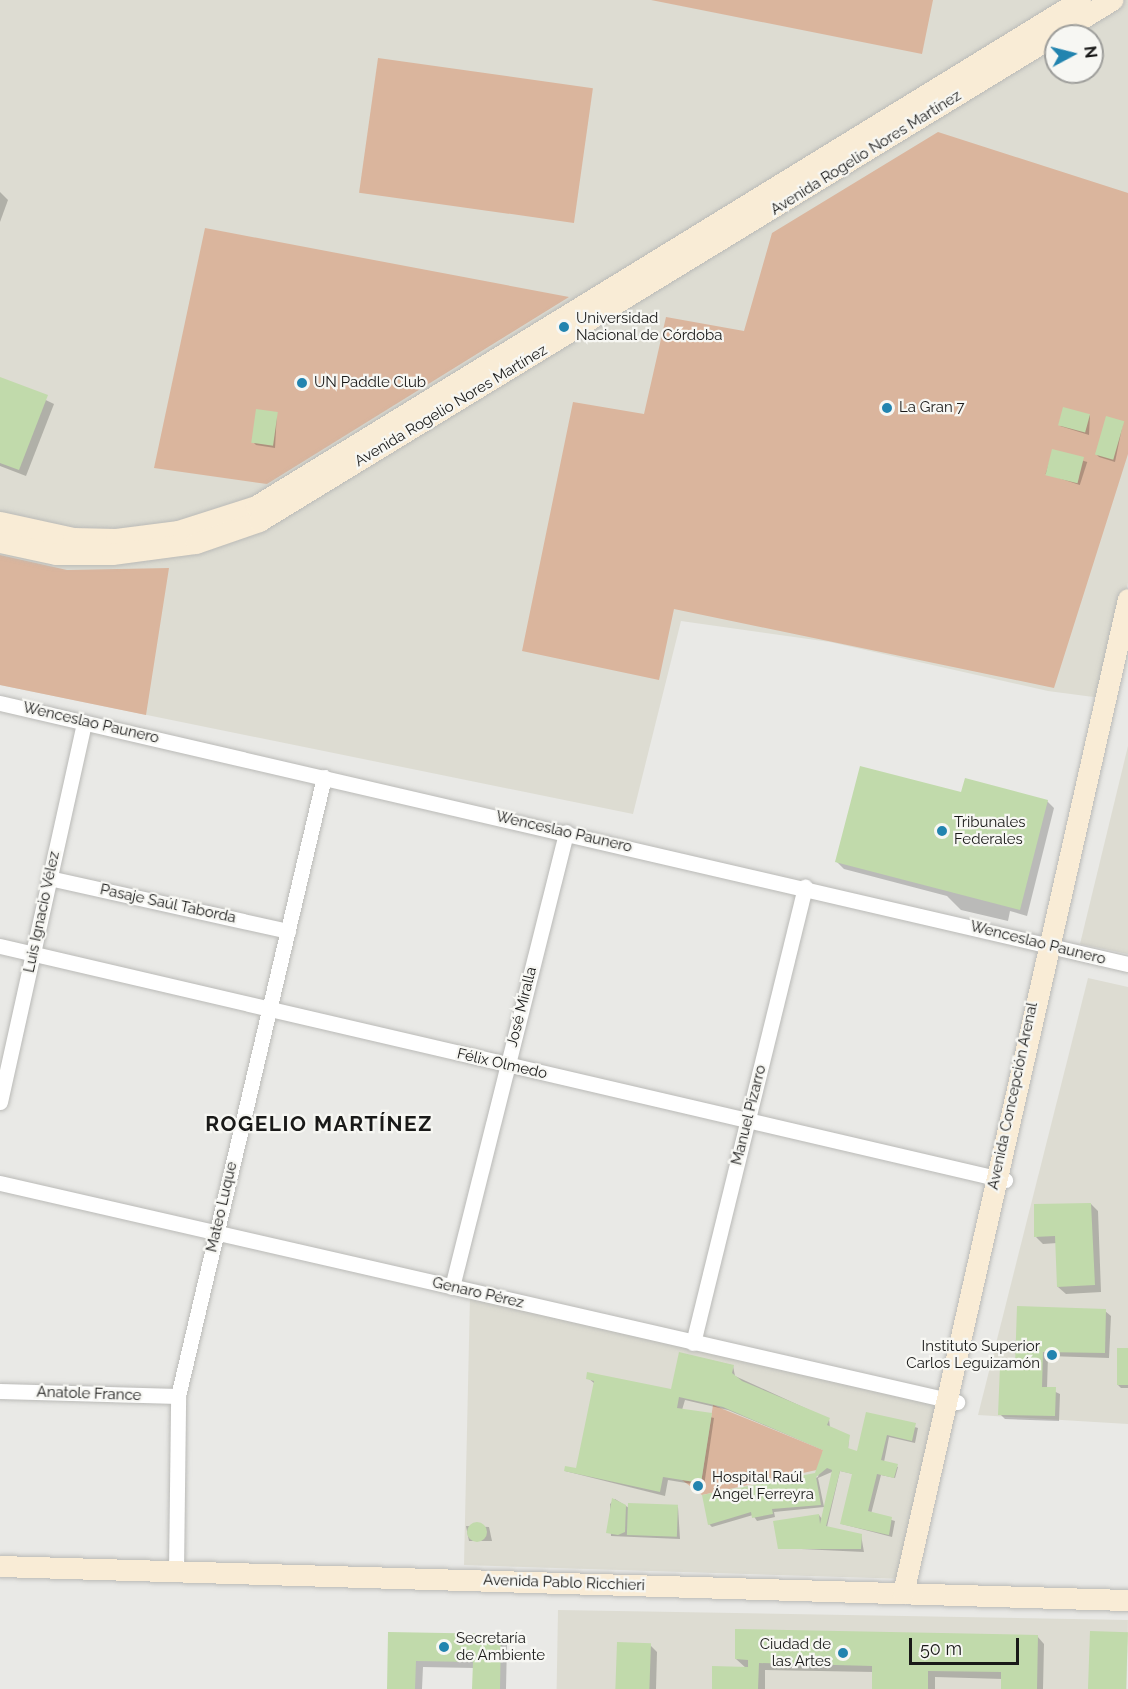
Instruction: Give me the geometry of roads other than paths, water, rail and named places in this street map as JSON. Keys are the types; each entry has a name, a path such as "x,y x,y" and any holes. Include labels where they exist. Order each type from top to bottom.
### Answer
{"main road":[{"name":"Avenida Rogelio Nores Martínez","path":"0,522 73,538 116,539 178,531 255,506 1080,0"},
{"name":"Avenida Rogelio Nores Martínez","path":"0,542 56,554 112,554 196,543 259,521 1112,0"},
{"name":"Avenida Concepción Arenal","path":"909,1588 953,1402 1128,599"},
{"name":"Avenida Concepción Arenal","path":"1053,946 1128,644"},
{"name":"Avenida Pablo Ricchieri","path":"0,1557 176,1567"},
{"name":"Avenida Pablo Ricchieri","path":"0,1566 176,1567 909,1588 1128,1589"},
{"name":"Avenida Pablo Ricchieri","path":"909,1588 1128,1600"}],"street":[{"name":"Wenceslao Paunero","path":"0,703 806,887 1128,964"},
{"name":"Luis Ignacio Vélez","path":"0,1102 84,722"},
{"name":"Mateo Luque","path":"176,1567 178,1396 324,777"},
{"name":"José Miralla","path":"452,1287 566,832"},
{"name":"Pasaje Saúl Taborda","path":"49,878 288,931"},
{"name":"Manuel Pizarro","path":"693,1343 806,887"},
{"name":"Félix Olmedo","path":"0,946 1000,1179"},
{"name":"Genaro Pérez","path":"0,1183 953,1402"},
{"name":"Anatole France","path":"0,1391 178,1396"}],"place":[{"name":"Universidad Nacional de Córdoba","path":"564,327"},
{"name":"UN Paddle Club","path":"302,383"},
{"name":"La Gran 7","path":"887,408"},
{"name":"Tribunales Federales","path":"942,831"},
{"name":"Instituto Superior Carlos Leguizamón","path":"1052,1355"},
{"name":"Hospital Raúl Ángel Ferreyra","path":"698,1486"},
{"name":"Secretaría de Ambiente","path":"444,1647"},
{"name":"Ciudad de las Artes","path":"843,1653"}],"district":[{"name":"ROGELIO MARTÍNEZ","path":"319,1124"}]}
